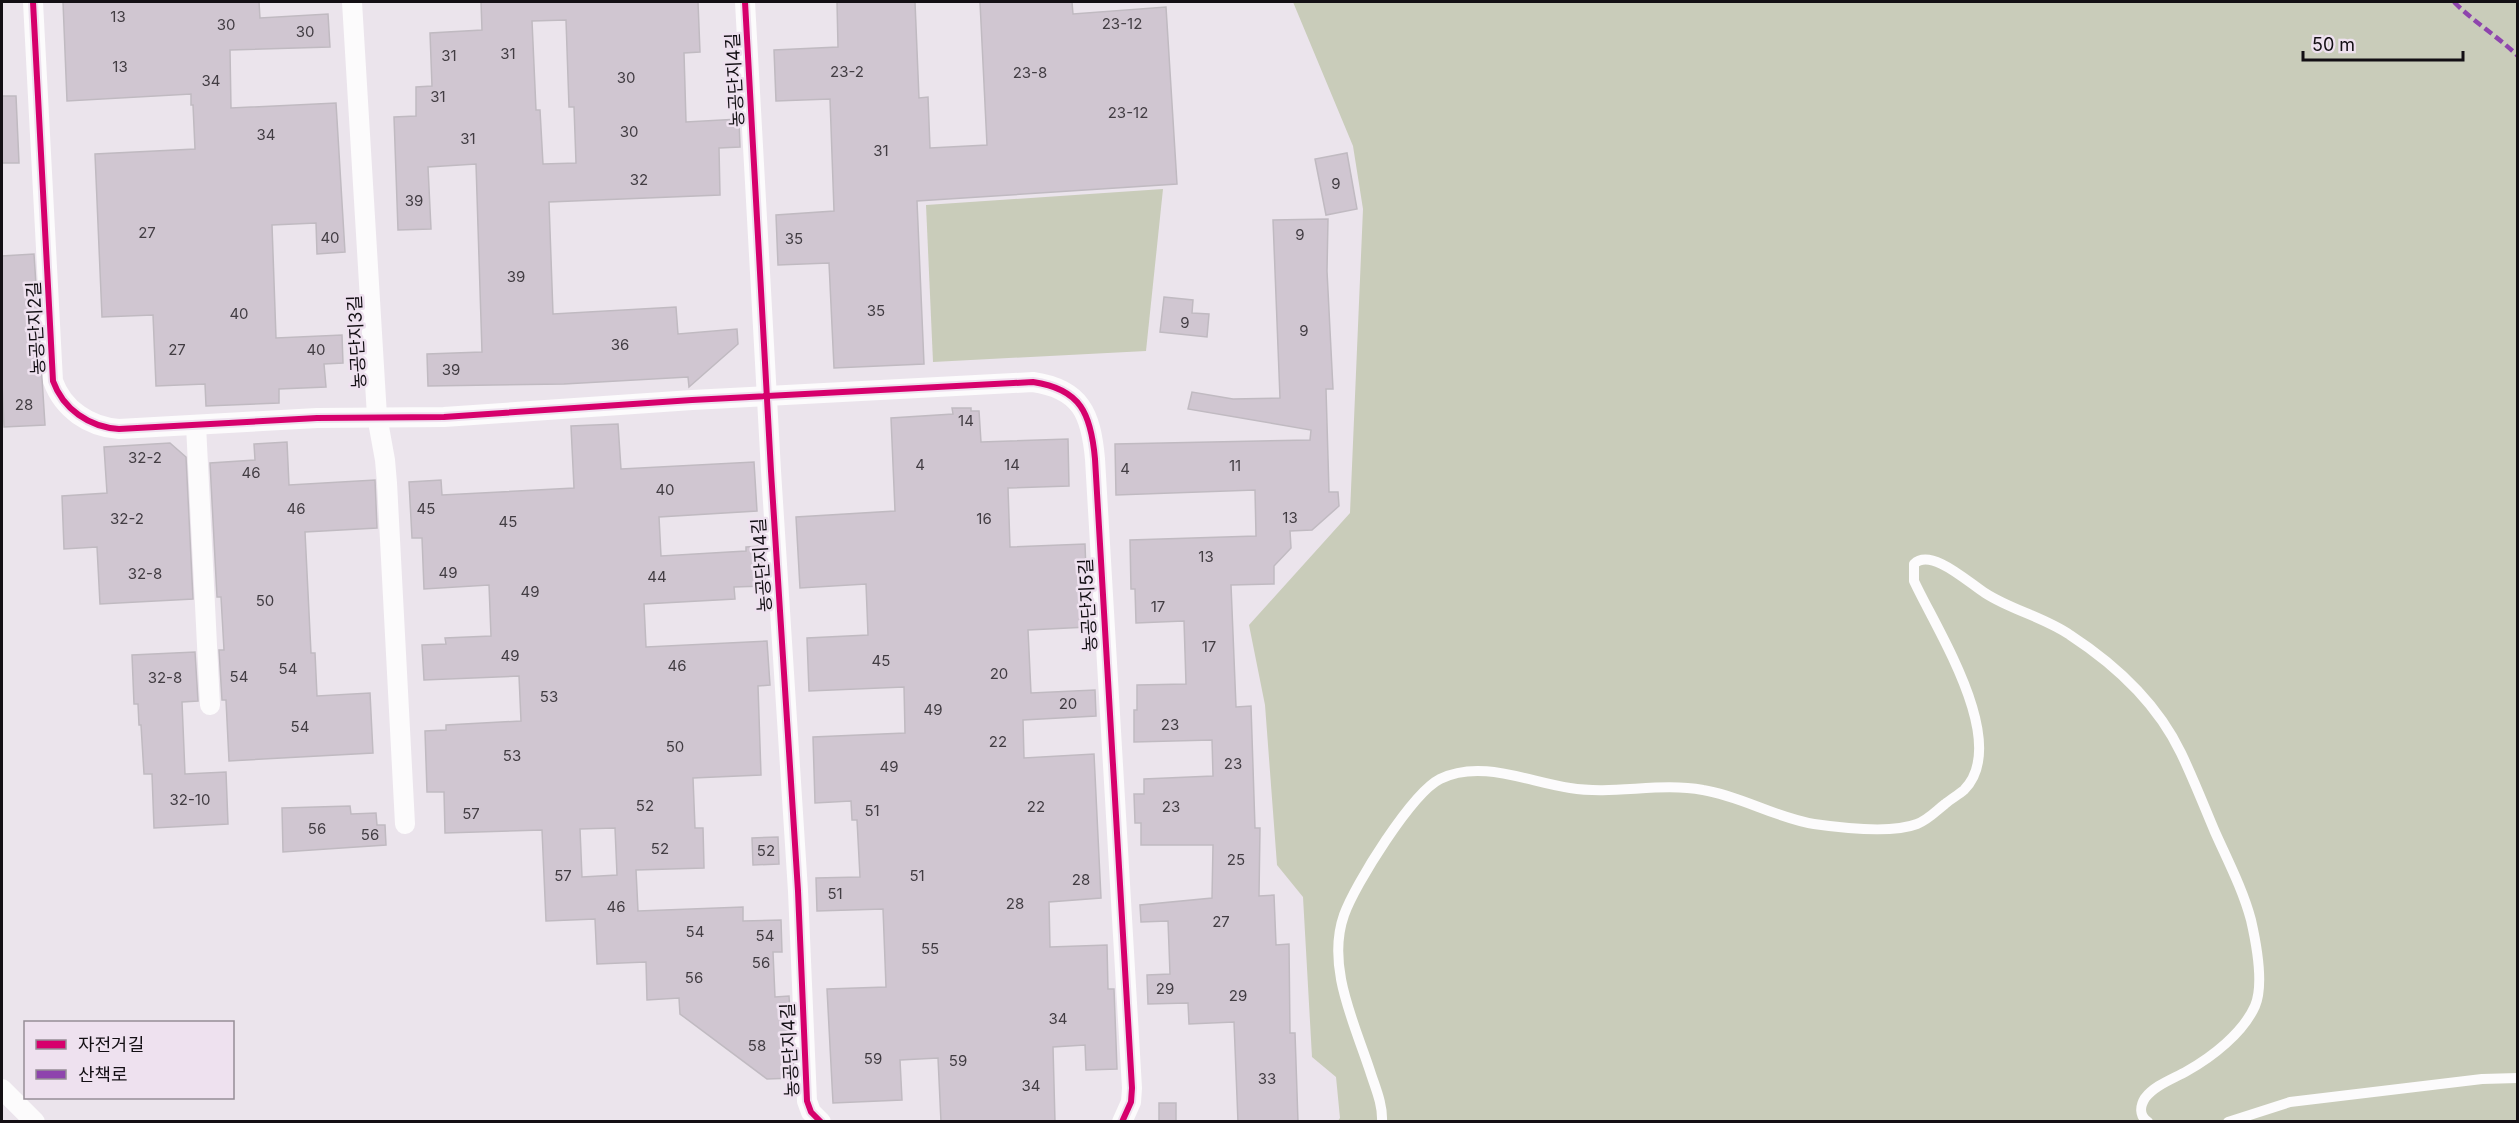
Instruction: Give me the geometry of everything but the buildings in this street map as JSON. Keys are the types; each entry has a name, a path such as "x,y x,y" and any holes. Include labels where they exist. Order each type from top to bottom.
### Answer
{"street":[{"name":"농공단지2길","path":"33,2 53,381 57,391 76,413 108,428 377,416"},
{"name":"농공단지3길","path":"352,2 377,416 387,483 405,824"},
{"name":"농공단지4길","path":"745,2 798,891 807,1101 811,1112 821,1122"},
{"name":"농공단지5길","path":"377,416 444,417 1033,382 1047,384 1070,395 1083,408 1088,418 1095,459 1132,1088 1131,1102 1122,1122"},
{"path":"196,425 210,705"},
{"path":"2,1089 35,1122"}],"lane":[{"path":"1382,1122 1375,1087 1344,990 1337,940 1345,913 1354,894 1393,831 1423,790 1439,779 1459,772 1484,770 1575,789 1699,789 1725,794 1811,823 1890,829 1920,823 1965,789 1972,777 1979,749 1978,733 1969,696 1914,581 1914,564 1924,559 1931,559 1948,567 1987,594 2068,633 2128,679 2153,708 2180,751 2239,887 2250,919 2256,949 2258,985 2256,1005 2234,1035 2190,1069 2154,1089 2144,1099 2140,1109 2144,1119 2148,1122"},
{"path":"2228,1122 2289,1102 2407,1090 2482,1079 2517,1078"}],"green space":[{"path":"1293,2 2517,2 2517,1121 1338,1121 1340,1118 1336,1077 1312,1057 1303,897 1277,865 1265,705 1249,625 1350,513 1363,209 1353,146"},
{"path":"1163,189 1146,351 933,362 926,205"}],"marked path":[{"path":"2454,2 2518,56"}],"cycle path":[{"path":"33,2 53,381 57,391 70,408 97,425 119,429 317,418 444,417 692,400 1033,382 1049,385 1073,398 1086,417 1095,459 1132,1088 1131,1102 1122,1122"},
{"path":"745,2 771,471 798,891 807,1101 811,1112 821,1122"}]}
